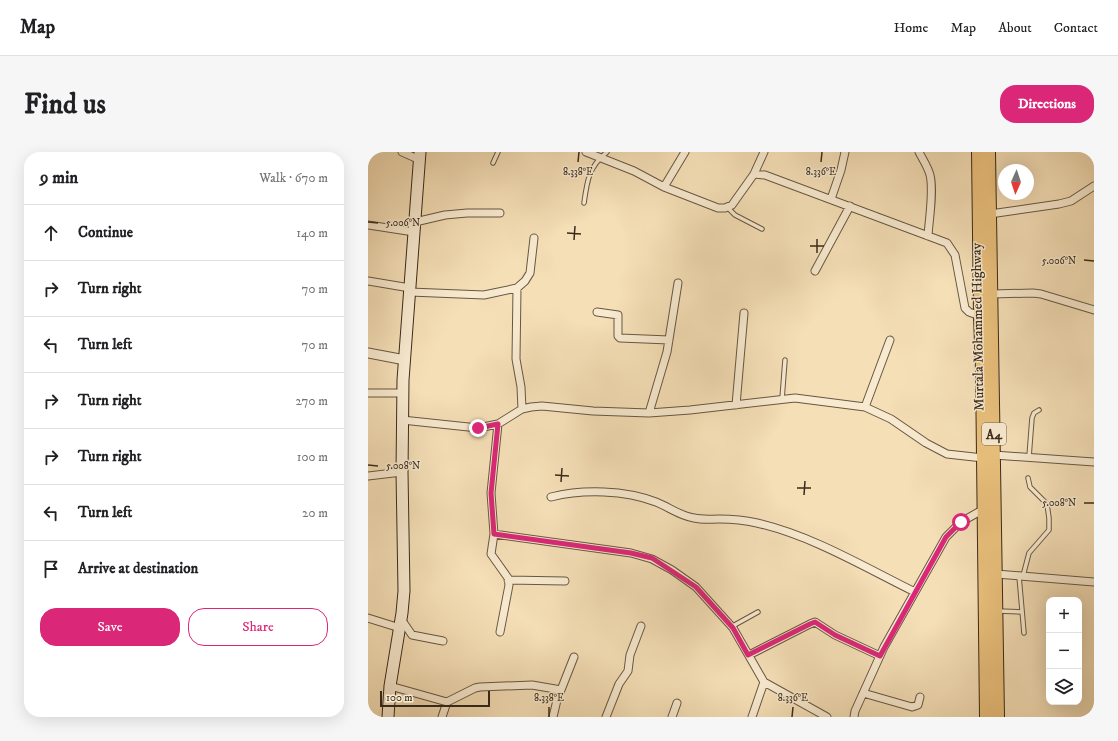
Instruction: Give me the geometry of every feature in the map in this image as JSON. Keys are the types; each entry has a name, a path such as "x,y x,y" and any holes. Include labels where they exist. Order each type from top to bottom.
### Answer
{"highway":[{"name":"Murtala Mohammed Highway","path":"978,152 980,316 996,574 998,717"},
{"name":"Murtala Mohammed Highway","path":"986,717 984,509 989,456 992,294 989,152"}],"main road":[{"path":"388,717 390,686 401,623 404,591 402,420 420,156"}],"street":[{"path":"402,152 420,156"},
{"path":"586,152 634,171 664,187 718,208 732,205 754,174 764,152"},
{"path":"664,187 685,152"},
{"path":"831,199 842,170 845,152"},
{"path":"920,152 930,175 931,190 928,236"},
{"path":"754,174 765,175 947,243 954,255 960,276 965,308 969,312 980,316"},
{"path":"990,214 1071,201 1094,186"},
{"path":"815,271 850,206"},
{"path":"368,225 414,227 445,216 467,213 500,213"},
{"path":"368,281 410,290 484,295 517,288 525,281 530,272 534,238"},
{"path":"649,413 667,352 678,283"},
{"path":"517,288 516,358 521,387 522,409"},
{"path":"992,294 1041,294 1094,310"},
{"path":"597,312 618,315 618,336 620,338 669,340"},
{"path":"736,405 744,313"},
{"path":"865,407 890,340"},
{"path":"368,353 405,360"},
{"path":"368,393 403,393"},
{"path":"402,420 478,428 498,424 522,409 542,406 593,411 649,413 795,398 865,407 891,419 926,443 946,454 1029,457 1094,462"},
{"path":"498,424 491,493 494,534 491,554 508,580 509,585 500,632"},
{"path":"368,476 402,472"},
{"path":"551,496 583,492 630,495 656,502 696,519 739,519 759,523 820,545 915,592"},
{"path":"854,717 855,711 880,656 946,537 961,522 984,509"},
{"path":"494,534 631,553 652,558 696,587 731,627 764,682 827,717"},
{"path":"996,574 1094,582"},
{"path":"508,580 565,581"},
{"path":"368,618 401,623 412,635 443,641"},
{"path":"748,655 815,622 835,635 880,656"},
{"path":"606,717 618,684 628,671 630,655 641,626"},
{"path":"553,717 557,700 574,656"},
{"path":"752,717 764,682"},
{"path":"390,686 447,702 480,687 532,685 561,690"},
{"path":"863,693 912,707 918,705 920,697"},
{"path":"442,717 447,702"},
{"path":"672,717 676,703"}],"lane":[{"path":"493,163 498,152"},
{"path":"584,203 587,181 593,167 607,152"},
{"path":"728,207 735,215 762,229"},
{"path":"782,399 785,360"},
{"path":"1029,457 1032,418 1033,415 1039,410"},
{"path":"1024,633 1021,576 1029,553 1049,530 1047,504 1030,487 1028,478"},
{"path":"997,611 1022,612"},
{"path":"731,627 758,612"}],"route":[{"path":"478,428 498,424 491,493 494,534 631,553 652,558 696,587 733,628 748,655 815,622 835,635 880,656 946,537 961,522"}]}
